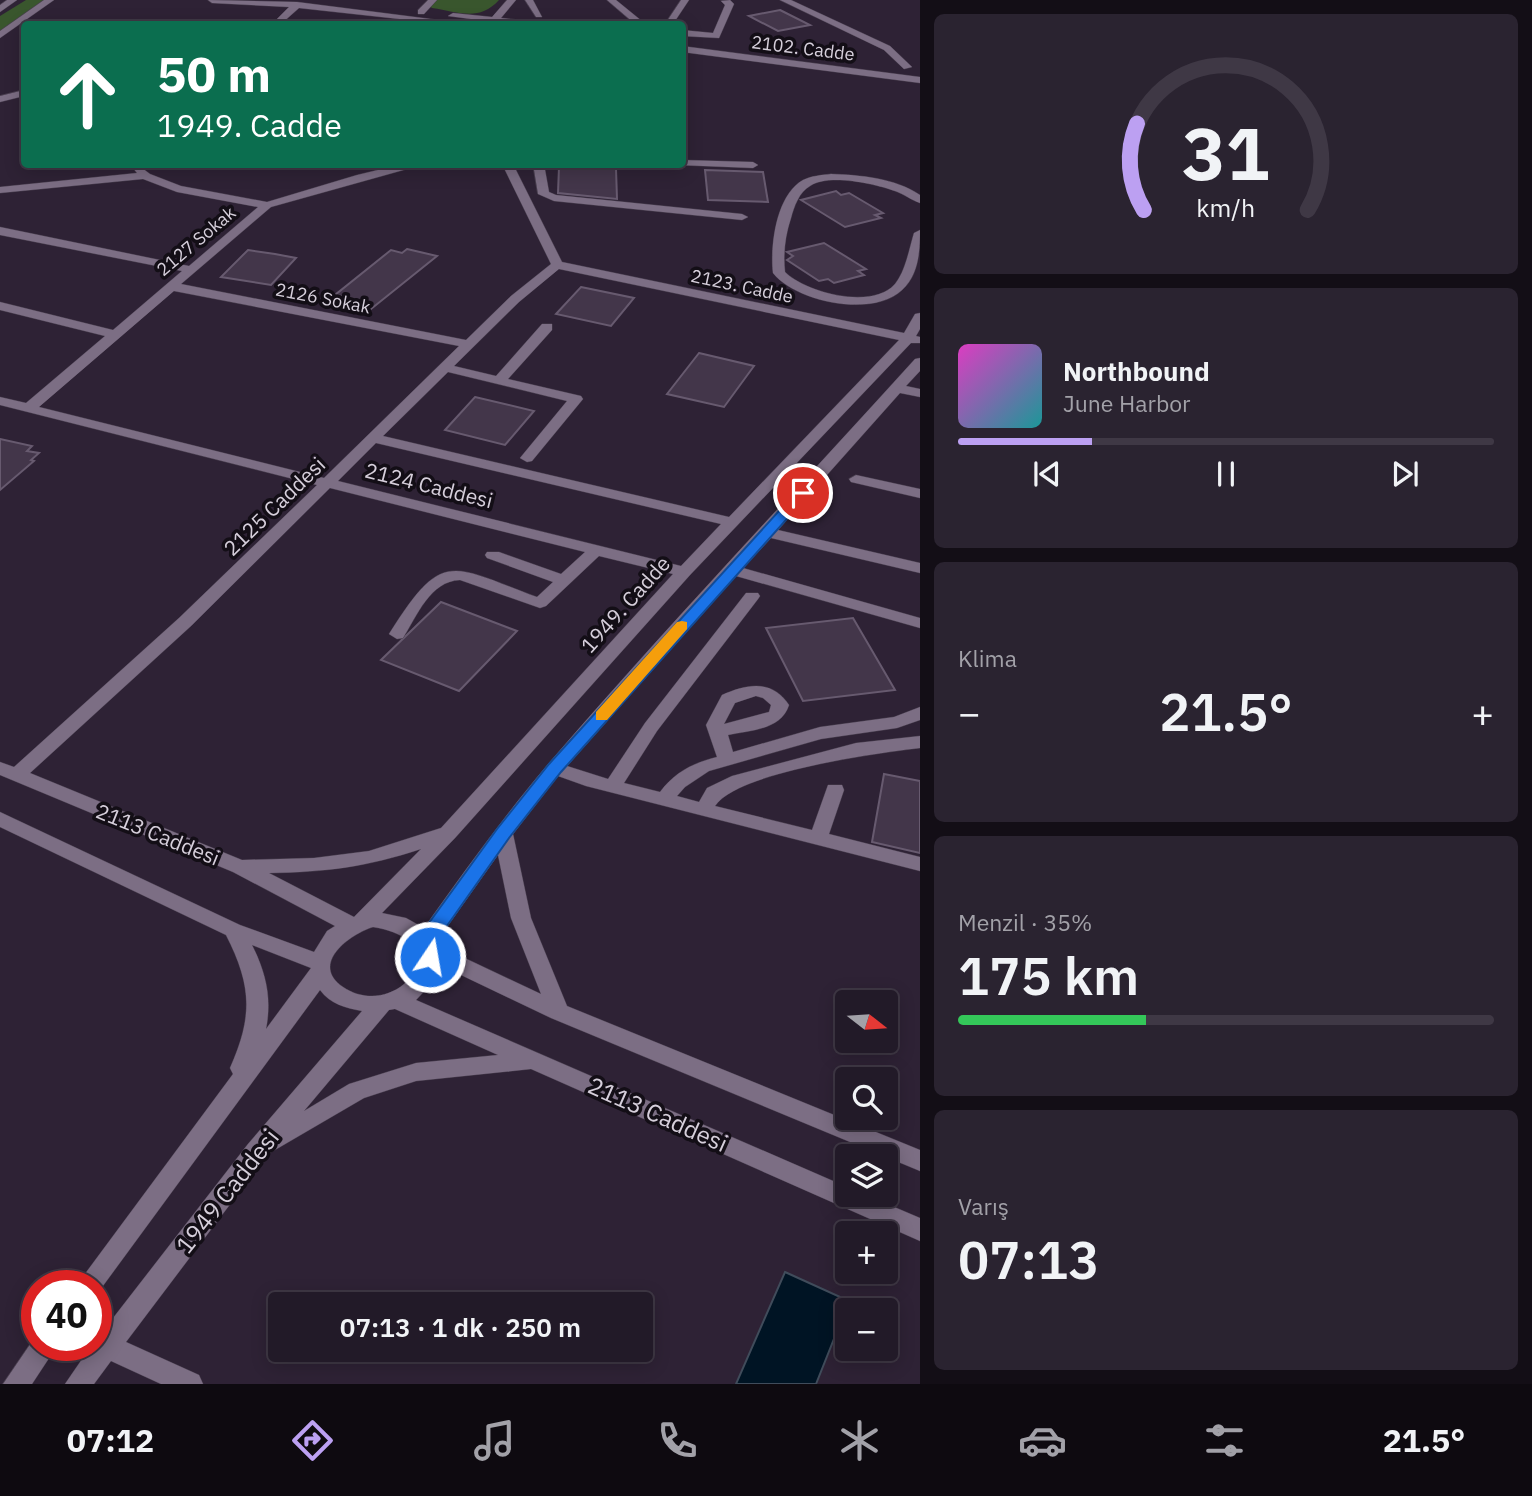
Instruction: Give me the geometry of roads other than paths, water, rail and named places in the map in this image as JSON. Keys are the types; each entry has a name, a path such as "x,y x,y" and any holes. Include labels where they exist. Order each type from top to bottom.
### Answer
{"street":[{"path":"0,9 13,0"},
{"path":"3,33 50,0"},
{"path":"212,0 297,5 436,21"},
{"path":"316,0 417,19 504,21"},
{"path":"417,19 433,0"},
{"path":"495,20 512,0"},
{"path":"529,0 539,15"},
{"path":"611,0 637,21"},
{"path":"671,21 685,0"},
{"path":"686,33 716,36 730,4 725,0 717,0"},
{"path":"784,0 887,48 907,68"},
{"path":"279,21 297,5"},
{"path":"3,33 21,32"},
{"name":"2102. Cadde","path":"686,42 919,68"},
{"name":"2102. Cadde","path":"686,50 919,80"},
{"path":"0,99 21,94"},
{"path":"0,106 21,104"},
{"path":"686,163 753,165"},
{"path":"138,168 142,176"},
{"name":"2127 Sokak","path":"29,408 117,335 188,269 267,205 361,177 402,168"},
{"path":"509,168 557,265"},
{"path":"539,168 544,194 554,198 742,217"},
{"path":"0,190 142,176 172,186 267,205"},
{"path":"919,200 898,187 874,182 822,178 802,187 778,236 779,273 799,289 849,300 875,298 898,289 919,233"},
{"path":"0,231 188,269"},
{"name":"2123. Cadde","path":"557,265 914,339"},
{"name":"2125 Caddesi","path":"8,771 185,622 515,299 557,265"},
{"name":"2126 Sokak","path":"170,286 469,344"},
{"path":"836,323 849,300"},
{"path":"0,306 117,335"},
{"name":"1949. Cadde","path":"356,923 448,833 684,572 914,339 919,317"},
{"path":"500,380 547,327"},
{"path":"0,819 233,930 320,967 333,990 343,997 368,1004 389,1002 412,991 424,979 429,965 427,946 503,833 555,768 919,362"},
{"path":"447,368 576,399 527,458"},
{"path":"897,388 919,393"},
{"name":"2124 Caddesi","path":"0,401 330,481 684,572"},
{"path":"374,438 732,522"},
{"path":"856,480 919,494"},
{"path":"766,532 919,568"},
{"path":"397,634 424,591 438,579 452,574 540,603 597,550"},
{"path":"493,555 565,581"},
{"path":"731,570 919,623"},
{"path":"613,786 651,727 752,596"},
{"path":"664,800 689,774 727,760 820,733 897,722 919,713"},
{"path":"717,732 727,760"},
{"path":"703,810 714,793 739,780 856,749 919,742"},
{"path":"555,768 664,800 919,864"},
{"name":"2113 Caddesi","path":"8,771 110,816 240,867 356,923"},
{"path":"818,839 835,790"},
{"path":"240,867 314,865 370,858 448,833"},
{"path":"503,833 521,918 559,1012"},
{"path":"100,1270 320,967 326,944 356,923 383,919 403,925 427,946 559,1012 919,1161"},
{"path":"227,1098 257,1026 260,993 252,964 233,930"},
{"name":"2113 Caddesi","path":"389,1002 535,1060 919,1230"},
{"name":"1949 Caddesi","path":"112,1339 256,1151 389,1002"},
{"path":"256,1151 357,1091 416,1072 535,1060"},
{"path":"112,1348 190,1384"},
{"path":"16,1384 33,1361"},
{"name":"1949 Caddesi","path":"78,1384 96,1361"}],"water":[{"path":"785,1272 842,1298 835,1298 835,1336 816,1384 736,1384"}]}
